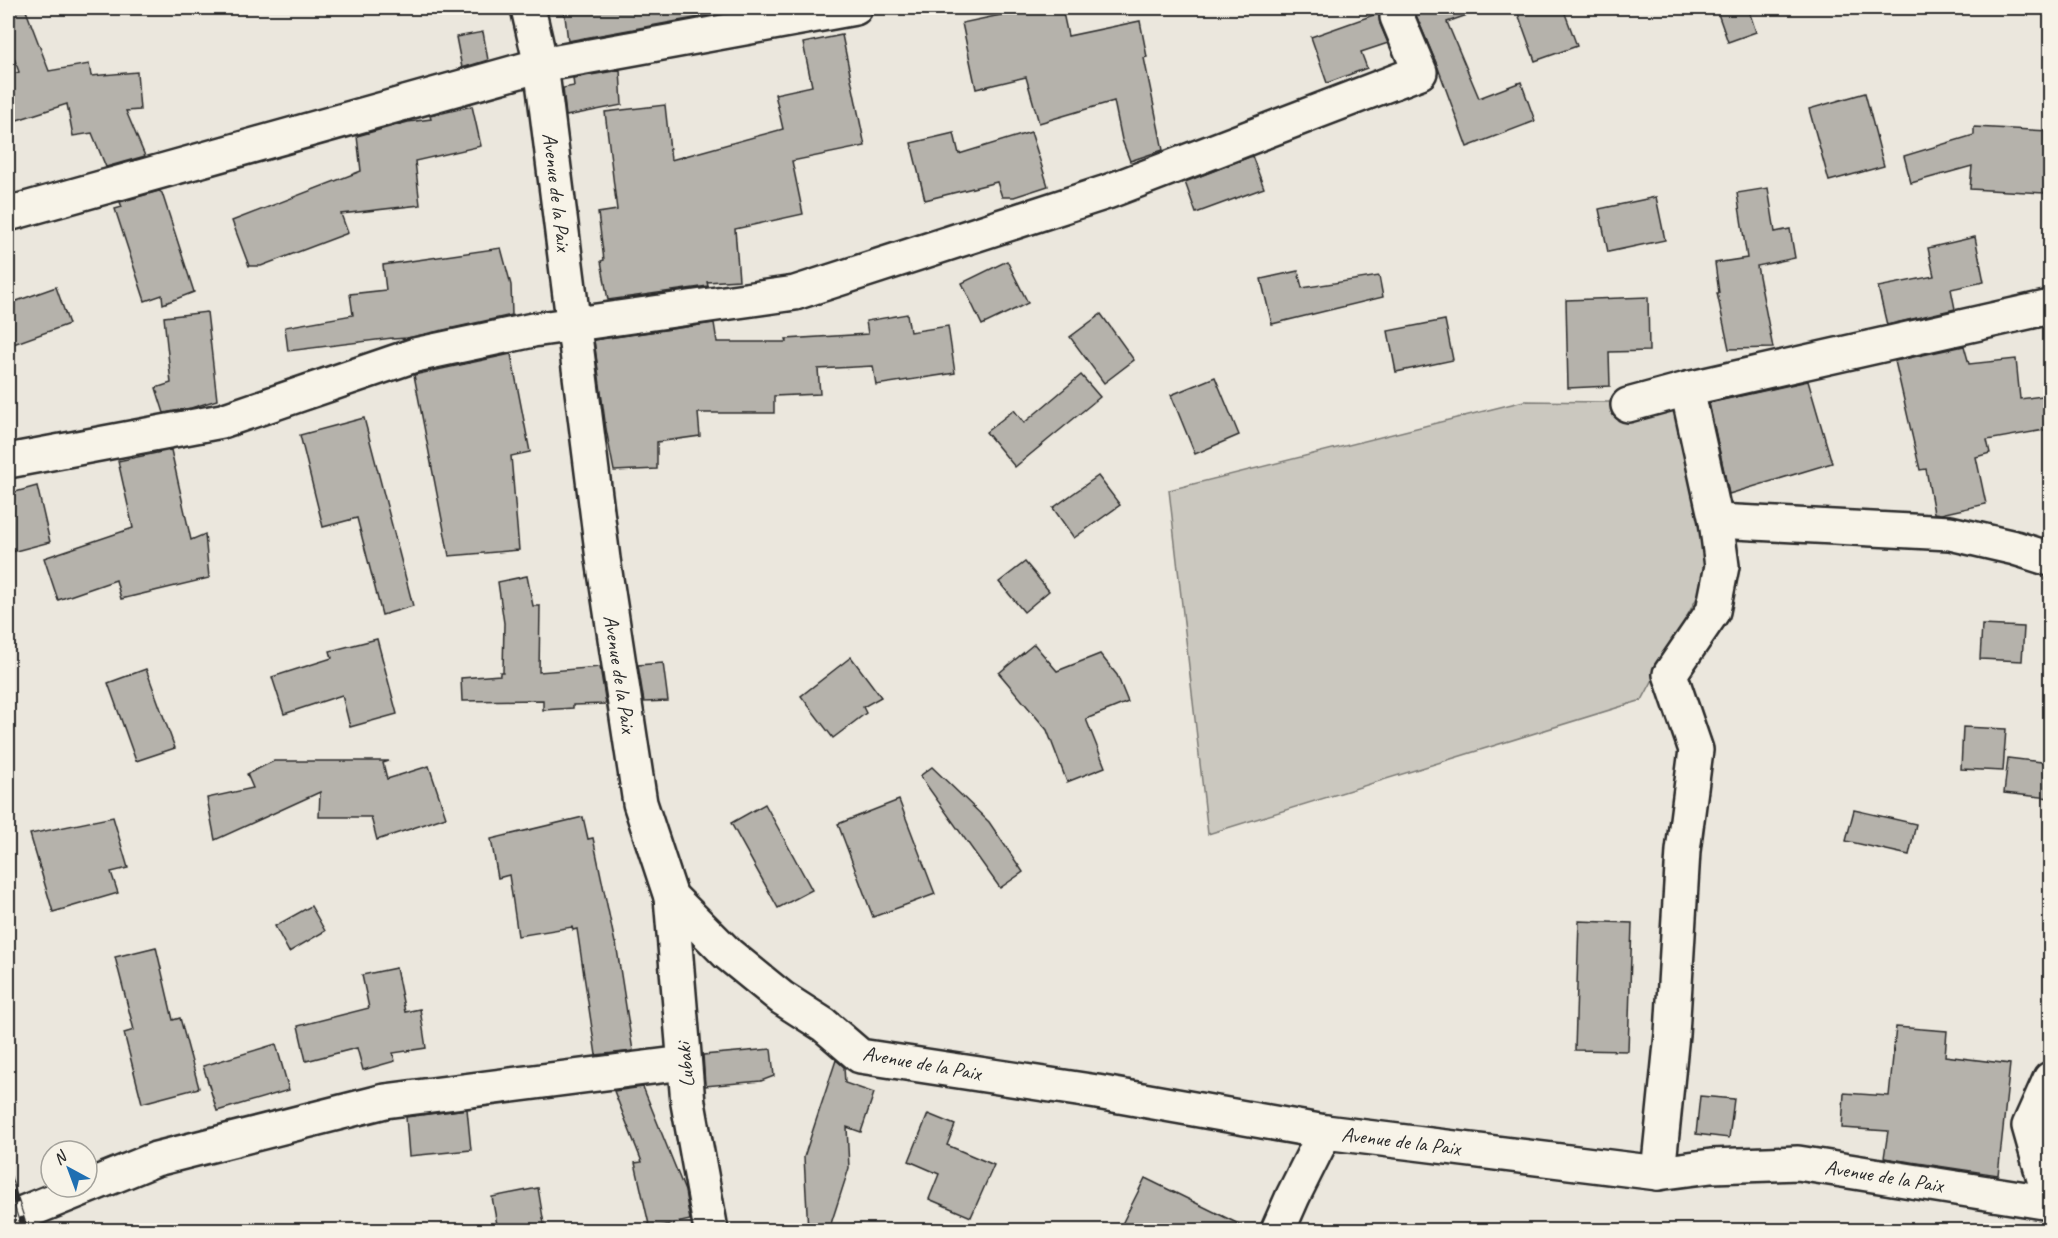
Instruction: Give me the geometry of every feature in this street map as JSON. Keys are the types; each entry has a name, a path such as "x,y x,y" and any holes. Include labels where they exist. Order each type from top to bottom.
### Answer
{"street":[{"name":"Avenue de la Paix","path":"528,8 541,65 603,559 640,803 671,897 728,954 782,998 824,1024 860,1056 1097,1092 1325,1132 1658,1173 1711,1166 1798,1162 2050,1202"},
{"path":"8,214 541,65 855,8"},
{"path":"8,461 222,421 415,355 533,330 795,293 1107,192 1420,72 1397,17"},
{"path":"1628,405 1687,389 2050,307"},
{"path":"1658,1173 1672,1034 1683,851 1696,750 1670,674 1713,611 1722,566 1716,522 1687,389"},
{"path":"1716,522 1950,533 2015,548 2050,559"},
{"name":"Lubaki","path":"671,897 688,1103 711,1230"},
{"path":"8,1220 156,1159 385,1101 684,1062"},
{"path":"2050,1079 2029,1126 2050,1202"},
{"path":"1278,1230 1325,1132"}],"shaded area":[{"path":"1524,401 1684,403 1715,564 1642,700 1208,834 1169,490"}],"building":[{"path":"8,8 25,8 49,71 89,64 91,76 137,72 140,110 126,111 145,156 106,167 92,133 73,136 67,104 14,121 8,102 8,76 19,72 8,41"},
{"path":"564,8 738,8 738,10 568,41"},
{"path":"1034,8 1062,8 1068,36 1140,21 1147,57 1144,58 1163,150 1130,161 1122,140 1114,101 1039,123 1026,77 976,89 962,23"},
{"path":"1413,8 1475,8 1476,12 1447,22 1479,98 1521,82 1535,121 1467,147"},
{"path":"1516,8 1563,8 1577,46 1535,61"},
{"path":"1716,8 1748,8 1756,32 1728,42"},
{"path":"1379,13 1380,24 1388,43 1361,52 1367,68 1327,83 1311,37"},
{"path":"483,32 488,60 462,68 456,37"},
{"path":"842,35 865,146 792,161 803,214 735,229 739,280 707,282 708,286 608,300 601,261 604,260 598,213 617,210 605,112 665,105 671,160 783,129 775,94 812,86 803,43"},
{"path":"620,70 622,105 566,116 563,88 574,86 573,78"},
{"path":"1865,93 1884,166 1829,181 1809,109"},
{"path":"472,106 481,146 415,161 420,205 341,214 348,233 261,266 249,266 232,221 361,171 357,136 408,122 431,119 430,116"},
{"path":"1974,127 2049,131 2045,193 1970,189 1972,166 1911,183 1904,156 1974,135"},
{"path":"1031,132 1048,186 1014,197 1002,197 997,182 925,200 911,143 954,133 959,154"},
{"path":"1252,156 1264,188 1196,213 1185,182"},
{"path":"1768,188 1775,232 1790,229 1795,258 1757,266 1773,348 1729,349 1717,293 1719,293 1715,263 1747,258 1737,193"},
{"path":"159,191 162,193 194,292 163,304 162,295 145,301 115,209 122,207 120,202"},
{"path":"1656,197 1665,240 1608,252 1599,209"},
{"path":"1975,237 1984,282 1951,289 1955,309 1887,325 1878,287 1934,276 1928,248"},
{"path":"501,248 511,285 512,315 407,338 288,351 285,327 353,315 350,294 386,290 383,265"},
{"path":"1007,261 1028,303 982,325 962,283"},
{"path":"1298,271 1302,288 1379,276 1383,297 1272,324 1261,279"},
{"path":"56,287 69,324 8,346 8,304"},
{"path":"1648,297 1649,351 1609,352 1610,386 1568,388 1566,300"},
{"path":"207,312 217,400 164,413 156,388 171,383 164,317"},
{"path":"907,314 910,332 948,326 955,373 876,385 873,366 818,369 820,394 774,396 774,413 698,413 700,436 657,442 657,469 614,471 594,340 714,323 717,342 787,342 786,339 868,334 866,321"},
{"path":"1101,314 1134,360 1104,383 1070,337"},
{"path":"1445,320 1453,360 1396,372 1388,331"},
{"path":"1964,346 1969,364 2016,359 2020,399 2050,395 2050,429 1987,440 1990,453 1976,457 1986,504 1941,514 1934,513 1926,469 1920,470 1895,361"},
{"path":"511,354 530,452 511,456 519,550 449,556 414,375"},
{"path":"1081,375 1100,397 1015,467 986,432 1014,410 1024,423"},
{"path":"1215,377 1239,435 1195,454 1171,395"},
{"path":"1808,381 1832,463 1729,494 1709,403"},
{"path":"364,418 413,606 382,615 357,518 323,527 300,435"},
{"path":"171,450 191,540 205,534 209,578 121,599 116,580 58,600 44,558 133,528 118,461"},
{"path":"1098,476 1120,505 1074,538 1053,508"},
{"path":"37,486 50,542 8,553 8,494"},
{"path":"1025,562 1049,591 1024,612 999,582"},
{"path":"527,576 533,606 540,606 539,672 600,667 606,704 573,705 573,708 543,710 543,700 462,701 461,678 500,675 500,672 503,672 504,623 498,582"},
{"path":"1982,625 2024,627 2022,661 1980,659"},
{"path":"377,639 397,714 350,727 342,695 284,714 272,677 332,658 330,651"},
{"path":"1034,644 1057,671 1100,654 1117,675 1128,702 1086,719 1105,767 1067,782 1047,730 999,673"},
{"path":"851,657 881,697 863,707 866,713 833,738 801,696"},
{"path":"663,663 668,701 644,702 638,665"},
{"path":"146,669 175,748 136,761 108,683"},
{"path":"1963,727 2006,729 2003,771 1961,769"},
{"path":"2008,758 2050,763 2050,798 2004,793"},
{"path":"274,761 389,761 383,763 387,779 429,766 446,817 377,840 371,817 319,817 320,792 215,840 207,798 253,788 247,774"},
{"path":"932,767 989,822 1023,872 1000,888 920,776"},
{"path":"899,800 935,894 873,917 838,824"},
{"path":"765,804 812,890 778,908 731,823"},
{"path":"1854,810 1916,824 1909,855 1846,841"},
{"path":"113,817 128,868 111,872 118,893 53,912 30,834"},
{"path":"583,817 588,839 593,838 616,943 633,1051 596,1055 577,929 573,930 572,927 518,936 509,875 498,878 491,839"},
{"path":"311,906 325,931 289,952 275,926"},
{"path":"1579,921 1632,923 1628,1051 1575,1050"},
{"path":"156,947 173,1020 180,1018 199,1088 142,1103 124,1033 134,1030 115,957"},
{"path":"396,968 405,1012 420,1009 426,1048 393,1053 395,1061 363,1070 357,1048 306,1061 298,1026 369,1008 362,975"},
{"path":"1896,1027 1947,1031 1945,1056 2010,1064 1998,1175 1884,1158 1888,1131 1842,1128 1844,1093 1889,1096"},
{"path":"276,1044 289,1090 217,1111 203,1066"},
{"path":"771,1049 774,1076 761,1081 705,1086 703,1055"},
{"path":"836,1060 844,1067 845,1083 874,1093 861,1132 847,1127 849,1168 829,1230 808,1230 804,1157"},
{"path":"643,1087 685,1191 690,1220 650,1229 635,1163 642,1162 614,1091"},
{"path":"1700,1096 1734,1099 1729,1138 1696,1134"},
{"path":"467,1109 471,1150 409,1156 406,1117"},
{"path":"928,1114 955,1125 947,1145 994,1165 971,1217 929,1199 939,1174 909,1161"},
{"path":"1145,1178 1251,1230 1119,1230"},
{"path":"538,1188 545,1230 498,1230 492,1197"}],"railway":[{"path":"8,1177 25,1230"}]}
